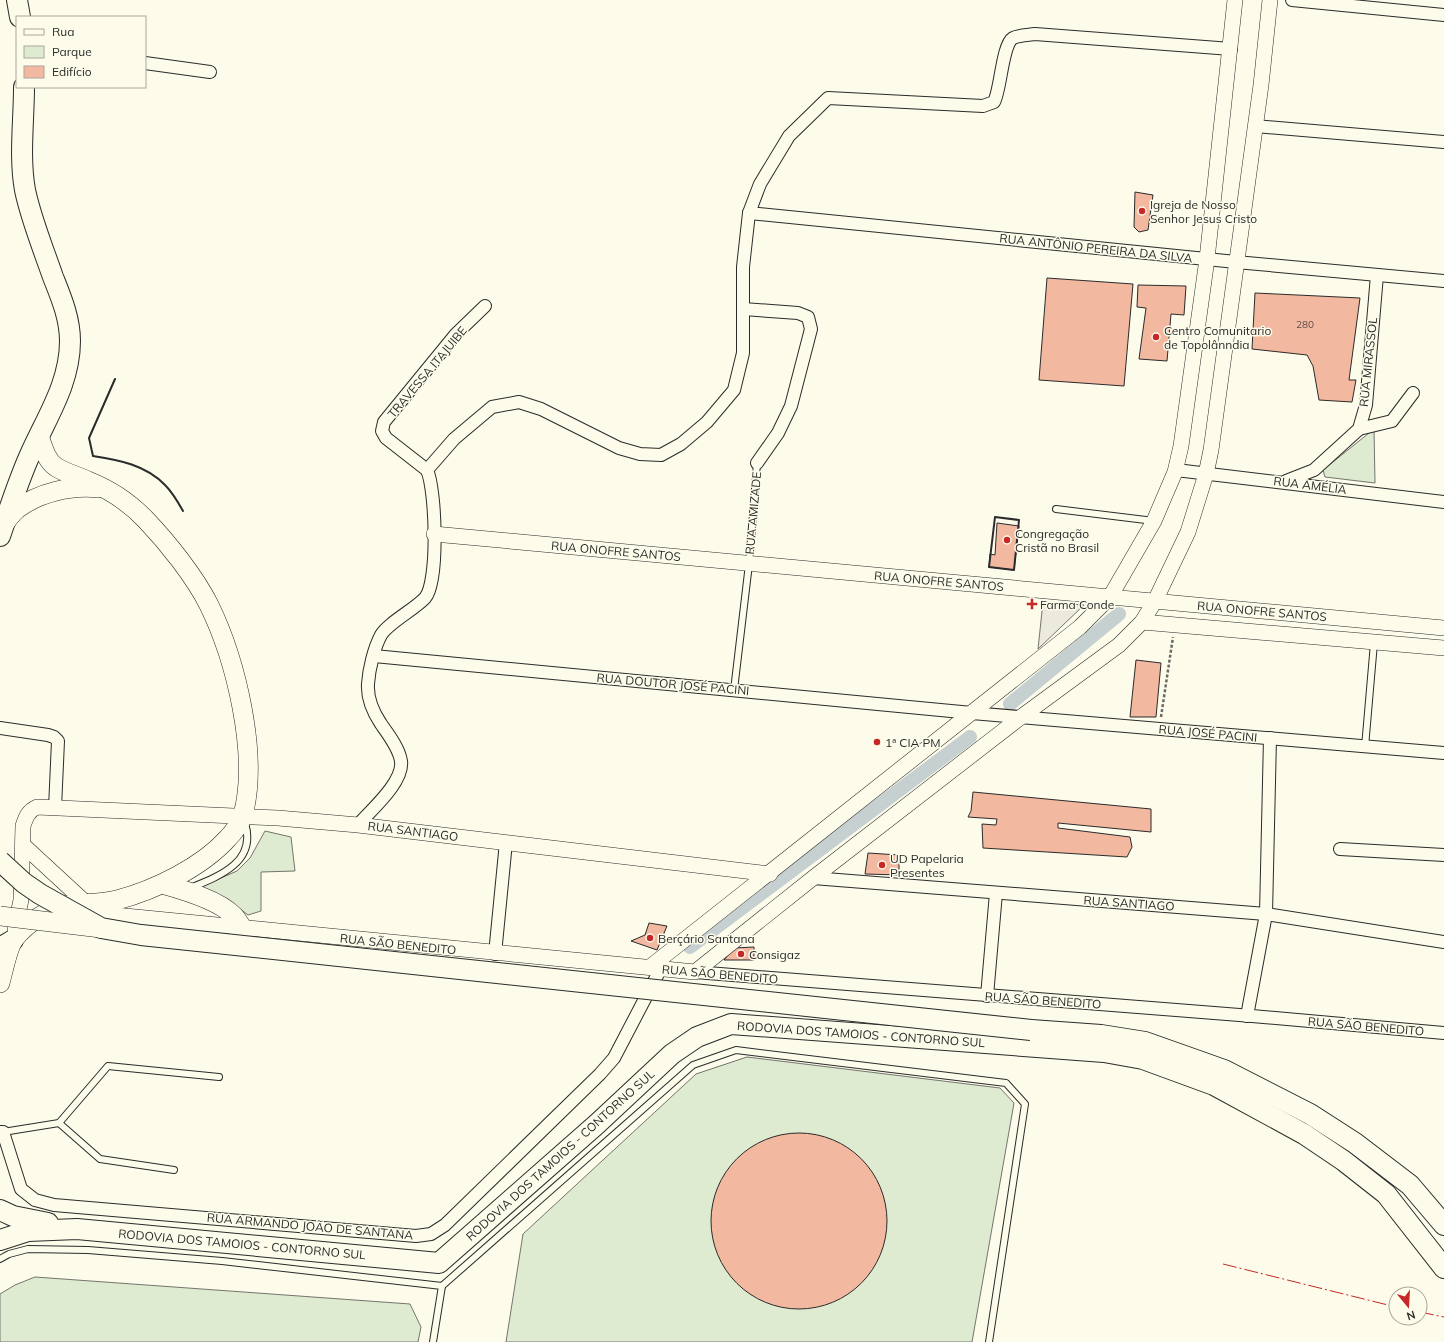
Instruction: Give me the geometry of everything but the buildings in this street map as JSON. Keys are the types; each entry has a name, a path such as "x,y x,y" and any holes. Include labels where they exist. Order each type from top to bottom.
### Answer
{"highway":[{"path":"17,0 20,16"},
{"path":"2,530 29,457 60,395 68,368 70,341 70,326 25,190 23,159 24,88"},
{"path":"0,499 20,450 70,341"},
{"name":"RODOVIA DOS TAMOIOS - CONTORNO SUL","path":"0,861 24,883 40,894 100,928 149,936 1031,1030 1101,1035 1145,1042 1224,1070 1310,1114 1355,1143 1410,1185 1444,1225"},
{"name":"RODOVIA DOS TAMOIOS - CONTORNO SUL","path":"0,1210 13,1216 77,1229 438,1263 597,1124 672,1054 697,1037 731,1024 1104,1052 1143,1059 1214,1085 1304,1134 1344,1161 1386,1194 1444,1268"},
{"name":"RODOVIA DOS TAMOIOS - CONTORNO SUL","path":"0,1240 28,1231 77,1229"}],"main road":[{"path":"0,983 6,944 35,920 52,909 69,905 116,900 162,884 218,848 230,836 243,817 249,776 249,756 233,672 219,629 208,604 189,572 147,520 126,500 111,491 55,466 44,450 40,436"},
{"path":"2,530 16,510 29,502 51,493 86,487 111,491"},
{"path":"162,884 185,890 223,907 234,916 243,929"},
{"name":"RODOVIA DOS TAMOIOS - CONTORNO SUL","path":"0,916 100,928"}],"street":[{"path":"656,968 770,874 1080,627 1110,597 1154,521 1176,470 1188,399 1207,260 1231,49 1235,0"},
{"path":"695,972 813,878 1021,717 1119,645 1142,622 1155,601 1188,532 1206,474 1255,126 1270,0"},
{"path":"1292,0 1444,15"},
{"path":"358,825 392,786 400,772 401,761 395,747 373,712 368,685 374,656 381,634 426,597 433,576 435,505 431,478 427,470 454,439 492,407 519,402 541,408 619,448 640,454 661,455 681,444 708,422 734,390 743,353 743,267 749,213 760,184 789,136 828,98 983,106 994,102 999,93 1008,44 1014,38 1026,35 1035,34 1231,49"},
{"path":"146,63 210,72"},
{"path":"1255,126 1444,142"},
{"name":"RUA ANTÔNIO PEREIRA DA SILVA","path":"749,213 1207,260 1444,281"},
{"name":"RUA MIRASSOL","path":"1359,429 1366,405 1377,275"},
{"name":"TRAVESSA ITAJUIBE","path":"427,470 386,438 382,431 384,422 456,334 485,306"},
{"name":"RUA AMIZADE","path":"742,309 798,313 808,317 811,329 791,406 778,433 758,463"},
{"path":"1285,482 1314,470 1359,429 1392,421 1413,393"},
{"name":"RUA AMÉLIA","path":"1176,470 1444,502"},
{"name":"RUA ONOFRE SANTOS","path":"434,534 1444,628"},
{"name":"RUA ONOFRE SANTOS","path":"1142,622 1444,648"},
{"name":"RUA DOUTOR JOSÉ PACINI","path":"374,656 972,713"},
{"name":"RUA JOSÉ PACINI","path":"972,713 1444,753"},
{"path":"0,728 48,735 54,737 58,741 55,808"},
{"path":"1247,1016 1266,914 1270,738"},
{"name":"RUA SANTIAGO","path":"22,845 23,826 31,810 37,807 278,818 358,825 770,874"},
{"path":"495,954 506,842"},
{"path":"6,944 21,900 22,845"},
{"name":"RUA SÃO BENEDITO","path":"22,845 87,904 115,915 495,954 695,972 1444,1033"},
{"path":"1340,849 1444,856"},
{"name":"RUA SANTIAGO","path":"813,878 1266,914 1444,942"},
{"path":"987,996 996,893"},
{"name":"RUA ARMANDO JOÃO DE SANTANA","path":"1,1132 21,1189 35,1200 54,1205 416,1236 431,1234 445,1225 600,1074 614,1058 656,968"}],"lane":[{"name":"RUA AMIZADE","path":"734,690 749,564 758,463"},
{"path":"1056,509 1154,521"},
{"path":"1365,746 1374,641"},
{"path":"185,890 221,874 239,862 245,853 248,842 247,829 243,817"},
{"path":"433,1342 442,1286 693,1065 736,1050 1006,1083 1025,1104 989,1342"},
{"path":"1,1132 59,1123 108,1066 219,1077"},
{"path":"59,1123 100,1159 174,1170"},
{"path":"0,1259 9,1254 28,1249 88,1250 222,1261 442,1286"}],"path":[{"path":"1159,729 1174,625"}],"green space":[{"path":"1374,429 1375,483 1325,477 1323,470"},
{"path":"265,831 291,837 295,871 261,872 261,911 248,915 235,905 193,890 237,871 250,858"},
{"path":"747,1057 1000,1088 1014,1103 972,1342 506,1342 523,1234 696,1074"},
{"path":"35,1277 410,1304 421,1327 418,1342 0,1342 0,1294 15,1285"}],"shaded area":[{"path":"1043,602 1084,605 1038,649"}],"waterway":[{"path":"1010,704 1119,614"},
{"path":"690,947 970,737"}],"wall":[{"path":"115,379 89,438 93,456 132,464 158,478 175,497 183,511"},
{"path":"995,517 1019,520 1014,570 989,567 995,517"}],"power":[{"path":"1223,1264 1388,1305"},
{"path":"1428,1314 1444,1317"}],"place":[{"name":"Igreja de Nosso Senhor Jesus Cristo","path":"1142,211"},
{"name":"Centro Comunitario de Topolânndia","path":"1156,337"},
{"name":"Congregação Cristã no Brasil","path":"1007,540"},
{"name":"Farma Conde","path":"1032,604"},
{"name":"1ª CIA PM","path":"877,742"},
{"name":"UD Papelaria Presentes","path":"882,865"},
{"name":"Berçário Santana","path":"650,938"},
{"name":"Consigaz","path":"741,954"}]}
